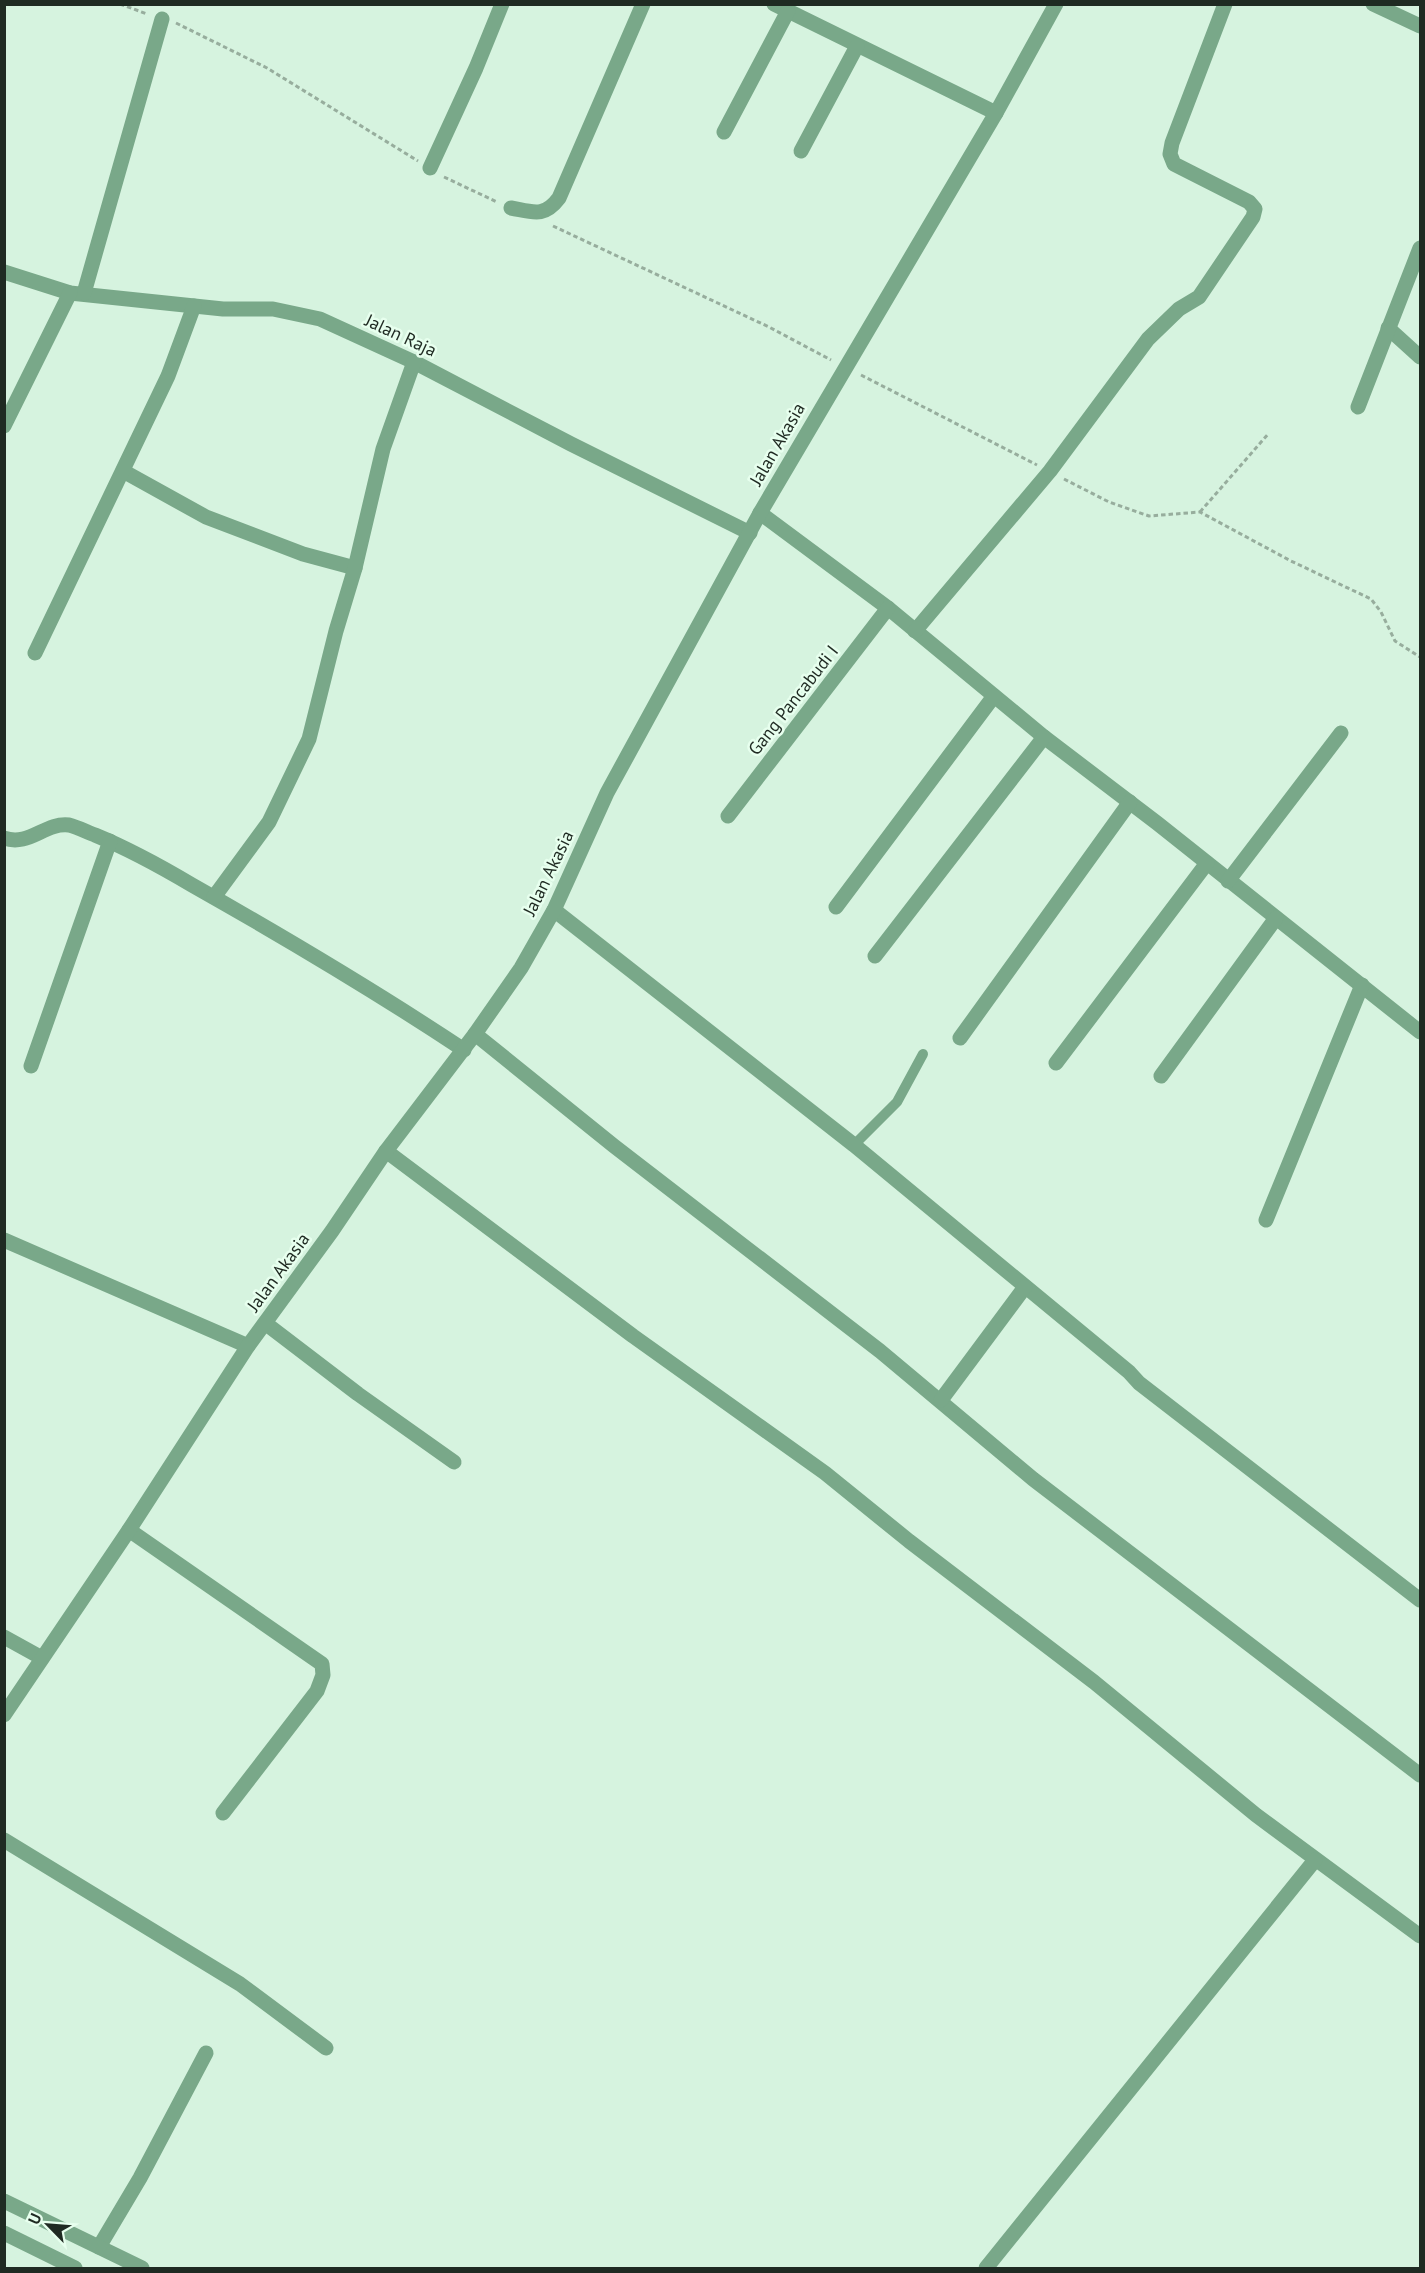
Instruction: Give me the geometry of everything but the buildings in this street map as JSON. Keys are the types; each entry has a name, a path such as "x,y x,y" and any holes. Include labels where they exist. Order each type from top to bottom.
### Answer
{"street":[{"path":"430,168 476,68 502,4"},
{"path":"511,208 544,212 552,208 559,198 643,4"},
{"name":"Jalan Akasia","path":"4,1715 129,1530 248,1346 332,1231 386,1151 476,1034 521,968 554,910 607,793 760,513 844,367 996,113 1056,4"},
{"path":"915,630 1050,471 1148,339 1179,309 1199,297 1252,217 1255,209 1249,202 1174,164 1170,154 1172,143 1225,4"},
{"path":"1373,4 1420,26"},
{"path":"724,132 781,8 996,113"},
{"path":"4,426 77,293 162,19"},
{"path":"801,151 857,46"},
{"path":"1358,407 1420,248"},
{"name":"Jalan Raja","path":"4,272 77,293 223,309 273,309 320,319 414,362 571,444 750,533"},
{"path":"35,653 168,376 194,306"},
{"path":"1388,328 1420,357"},
{"path":"214,897 269,822 309,739 336,630 355,568 383,450 414,362"},
{"path":"123,471 206,518 303,554 355,568"},
{"path":"760,513 888,608 1044,737 1130,802 1420,1032"},
{"name":"Gang Pancabudi I","path":"728,816 888,608"},
{"path":"836,908 994,696"},
{"path":"1228,881 1341,733"},
{"path":"875,956 1044,737"},
{"path":"960,1038 1130,802"},
{"path":"4,838 12,841 28,839 57,826 69,825 110,841 214,897 393,1003 464,1050"},
{"path":"31,1066 110,841"},
{"path":"1056,1063 1207,863"},
{"path":"554,910 854,1145 1139,1383 1420,1600"},
{"path":"1161,1076 1276,918"},
{"path":"1266,1220 1362,985"},
{"path":"476,1034 614,1146 941,1400 1033,1479 1420,1775"},
{"path":"386,1151 624,1330 825,1473 909,1541 1094,1683 1256,1815 1420,1936"},
{"path":"4,1240 248,1346"},
{"path":"941,1400 1025,1287"},
{"path":"265,1323 358,1394 454,1462"},
{"path":"129,1530 322,1664 323,1675 317,1691 223,1813"},
{"path":"4,1637 42,1658"},
{"path":"4,1839 240,1984 326,2048"},
{"path":"986,2268 1315,1860"},
{"path":"99,2247 140,2178 206,2053"},
{"path":"4,2201 142,2268"},
{"path":"4,2233 75,2268"}],"lane":[{"path":"854,1145 897,1102 923,1054"}],"path":[{"path":"120,4 182,25 267,68 438,174 511,208"},
{"path":"543,222 769,327 1109,502 1149,516 1200,512 1291,561 1371,599 1381,612 1395,641 1420,657"},
{"path":"1200,512 1269,433"}]}
